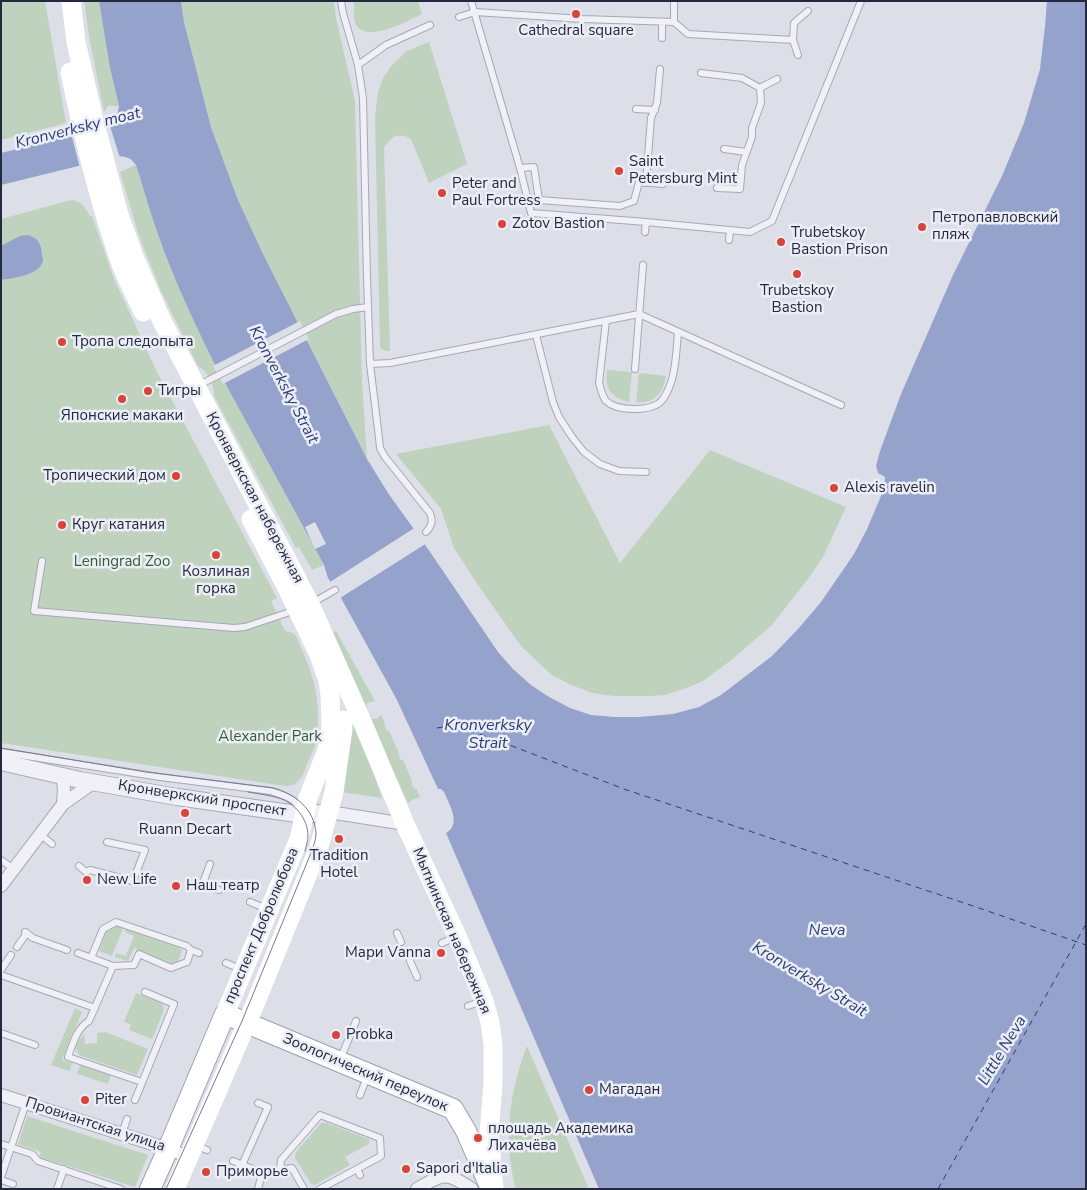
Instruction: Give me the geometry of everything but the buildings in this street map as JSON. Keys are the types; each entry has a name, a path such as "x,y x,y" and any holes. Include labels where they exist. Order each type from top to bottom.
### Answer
{"main road":[{"path":"59,1 64,44 86,118"},
{"path":"71,1 86,118"},
{"name":"Кронверкская набережная","path":"86,118 122,264 150,328 196,387 304,607 340,671 405,824"},
{"name":"Кронверкская набережная","path":"304,607 319,655"},
{"name":"проспект Добролюбова","path":"150,1189 299,839 311,790 327,750 331,727 328,681 319,655"},
{"name":"проспект Добролюбова","path":"175,1189 197,1151 247,1023 309,882 334,792 344,729 344,694 340,671"},
{"name":"Мытнинская набережная","path":"405,824 449,940 476,1003 490,1022 493,1045 490,1133 492,1189"},
{"name":"Зоологический переулок","path":"225,1014 453,1109 466,1131 492,1189"}],"street":[{"name":"Кронверкский проспект","path":"1,762 62,776 178,797 304,815 329,812 405,824"},
{"path":"62,776 63,804"},
{"path":"1,886 63,804 94,782"},
{"name":"Провиантская улица","path":"1,1095 168,1149 197,1151"},
{"path":"418,1189 436,1177 446,1176 459,1180 472,1189"}],"lane":[{"path":"342,1 343,13 358,65 363,98 370,364 380,448 430,514 432,524 426,532"},
{"path":"471,1 520,168 531,213 750,232 772,222 861,1"},
{"path":"674,1 674,22"},
{"path":"798,55 793,40 794,23 808,11"},
{"path":"458,17 475,12 674,22 688,34 793,40"},
{"path":"662,22 662,38"},
{"path":"358,65 386,45 430,25"},
{"path":"646,183 651,118 657,103 660,69"},
{"path":"701,73 742,78 760,88"},
{"path":"760,88 777,79"},
{"path":"717,188 740,189 742,165 761,103 760,88"},
{"path":"636,109 655,110"},
{"path":"724,149 746,152"},
{"path":"635,160 648,160"},
{"path":"520,168 534,167 539,200 620,206 634,201 639,182 663,184"},
{"path":"781,200 789,204"},
{"path":"645,232 646,222"},
{"path":"729,240 730,230"},
{"path":"635,369 643,265"},
{"path":"196,387 336,314 368,307"},
{"path":"370,364 390,363 639,314 841,405"},
{"path":"606,321 599,383 601,393 606,400 612,405 620,407 644,409 654,407 662,401 668,392 673,378 678,332"},
{"path":"536,335 553,402 559,417 584,452 600,464 619,471 646,472"},
{"path":"42,561 34,612 234,628 245,627 304,607 334,590"},
{"path":"1,752 281,794 299,805 304,815"},
{"path":"40,834 52,844"},
{"path":"79,866 86,872 90,870 133,881 145,850 107,842"},
{"path":"1,860 14,869"},
{"path":"210,864 202,883 219,890"},
{"path":"250,902 269,910"},
{"path":"91,958 103,929 116,922 187,946 199,953"},
{"path":"17,946 26,932 32,938 66,950"},
{"path":"397,933 401,942"},
{"path":"78,953 113,966 134,965 139,954 171,968 187,962 191,950"},
{"path":"1,970 11,955"},
{"path":"410,961 417,977"},
{"path":"226,963 244,970"},
{"path":"113,966 90,1020 83,1024 76,1035 68,1057 142,1082"},
{"path":"1,975 95,1008"},
{"path":"135,1100 174,1004 145,992"},
{"path":"339,1062 356,1021"},
{"path":"1,1033 35,1045"},
{"path":"360,1094 369,1074"},
{"path":"13,1184 1,1179 26,1103"},
{"path":"242,1165 268,1107 258,1103"},
{"path":"280,1170 281,1160 320,1115 380,1138 380,1156 358,1172 320,1189"},
{"path":"122,1134 127,1119"},
{"path":"1,1144 32,1154 38,1161 121,1189"},
{"path":"233,1161 262,1173 292,1168 304,1189"},
{"path":"57,1189 64,1169"},
{"path":"258,1189 262,1173"}],"green space":[{"path":"1,1 45,1 66,123 1,140"},
{"path":"84,1 99,1 110,68 119,106 108,106 104,112 89,36"},
{"path":"181,1 334,1 336,18 355,101 362,381 367,459 263,254 238,200 211,127 184,22"},
{"path":"354,1 418,1 422,14 388,29 369,32 361,30 356,25"},
{"path":"429,42 467,164 429,183 411,139 396,136 384,148 390,351 385,351 380,347 375,117 378,92 383,78 392,65 407,51"},
{"path":"136,165 159,238 196,325 212,359 324,565 312,570 299,547 296,548 214,396 210,379 198,366 161,291 139,236 120,172"},
{"name":"Leningrad Zoo","path":"71,200 80,203 92,216 114,279 157,372 277,598 271,601 285,631 296,636 309,668 317,699 318,724 316,741 302,776 290,786 1,743 1,219"},
{"path":"607,370 632,372 629,402 617,398 610,391 607,382"},
{"path":"639,373 666,376 663,388 653,399 636,402"},
{"path":"549,425 620,563 710,450 846,507 823,557 771,626 703,681 665,695 614,696 592,693 552,675 521,646 454,548 441,509 396,454"},
{"path":"336,631 375,701 366,705 372,719 376,719 381,715 398,754 401,760 403,760 414,789 416,788 420,797 408,803 331,634"},
{"path":"353,718 356,718 382,798 341,792"},
{"path":"116,926 123,928 112,956 99,951 106,932"},
{"path":"126,929 178,947 182,950 178,962 173,964 134,948 128,961 115,957 116,953 126,956 134,936 125,932"},
{"path":"136,993 161,1003 163,1006 164,1010 152,1039 129,1030 131,1024 124,1022"},
{"path":"75,1008 82,1012 62,1060 72,1063 70,1071 51,1065"},
{"path":"105,1032 148,1049 137,1075 81,1056 78,1053 76,1045 84,1034 85,1044 97,1043 97,1033"},
{"path":"527,1046 589,1189 516,1189 510,1153 510,1117 516,1081"},
{"path":"80,1065 111,1075 108,1084 77,1074"},
{"path":"27,1116 148,1155 135,1187 39,1157 41,1152 18,1144"},
{"path":"321,1123 327,1123 369,1139 369,1144 345,1157 350,1165 315,1185 311,1184 295,1158 296,1152"}],"water":[{"name":"Neva","path":"99,1 181,1 184,22 211,127 238,200 263,254 367,459 388,493 498,652 531,685 570,708 591,715 639,717 673,714 699,707 721,695 772,656 798,629 821,602 854,554 884,489 885,477 878,473 876,466 901,394 953,275 1002,176 1024,123 1040,69 1047,1 1086,1 1086,1189 599,1189 446,833 451,829 454,819 449,802 444,792 438,789 397,700 328,578 324,565 212,359 166,256 136,165 129,158 119,156 1,185 1,153 110,126 117,116 119,106 110,68"},
{"path":"28,235 35,238 39,243 43,259 41,265 26,275 1,280 1,246 20,236"}],"pier":[{"path":"109,123 120,158 80,168 71,133"},
{"path":"300,321 309,339 223,384 213,366"},
{"path":"315,522 326,544 315,549 305,527"},
{"path":"416,527 427,543 340,598 330,582"}],"ferry route":[{"path":"437,728 449,726 468,730 624,789 1086,945"},
{"path":"938,1189 1086,924"}],"tram line":[{"path":"1,748 146,772 273,788 296,798 312,817 315,825 316,834 311,853 242,1021 166,1189"},
{"path":"248,792 285,800 300,812 307,830 308,838 305,851"}],"place":[{"name":"Cathedral square","path":"576,14"},
{"name":"Saint Petersburg Mint","path":"619,171"},
{"name":"Peter and Paul Fortress","path":"442,193"},
{"name":"Zotov Bastion","path":"502,224"},
{"name":"Петропавловский пляж","path":"922,227"},
{"name":"Trubetskoy Bastion Prison","path":"781,242"},
{"name":"Trubetskoy Bastion","path":"797,274"},
{"name":"Тропа следопыта","path":"62,342"},
{"name":"Тигры","path":"148,391"},
{"name":"Японские макаки","path":"122,399"},
{"name":"Тропический дом","path":"176,476"},
{"name":"Alexis ravelin","path":"834,488"},
{"name":"Круг катания","path":"62,525"},
{"name":"Козлиная горка","path":"216,555"},
{"name":"Ruann Decart","path":"185,813"},
{"name":"Tradition Hotel","path":"339,839"},
{"name":"New Life","path":"87,880"},
{"name":"Наш театр","path":"176,886"},
{"name":"Мари Vаnnа","path":"441,953"},
{"name":"Probka","path":"336,1035"},
{"name":"Магадан","path":"589,1090"},
{"name":"Piter","path":"85,1100"},
{"name":"площадь Академика Лихачёва","path":"478,1138"},
{"name":"Sapori d'Italia","path":"406,1169"},
{"name":"Приморье","path":"206,1172"}],"water label":[{"name":"Kronverksky moat","path":"78,129"},
{"name":"Kronverksky Strait","path":"283,385"},
{"name":"Kronverksky Strait","path":"488,735"},
{"name":"Kronverksky Strait","path":"809,980"},
{"name":"Little Neva","path":"1003,1051"}],"park label":[{"name":"Alexander Park","path":"270,737"}]}
